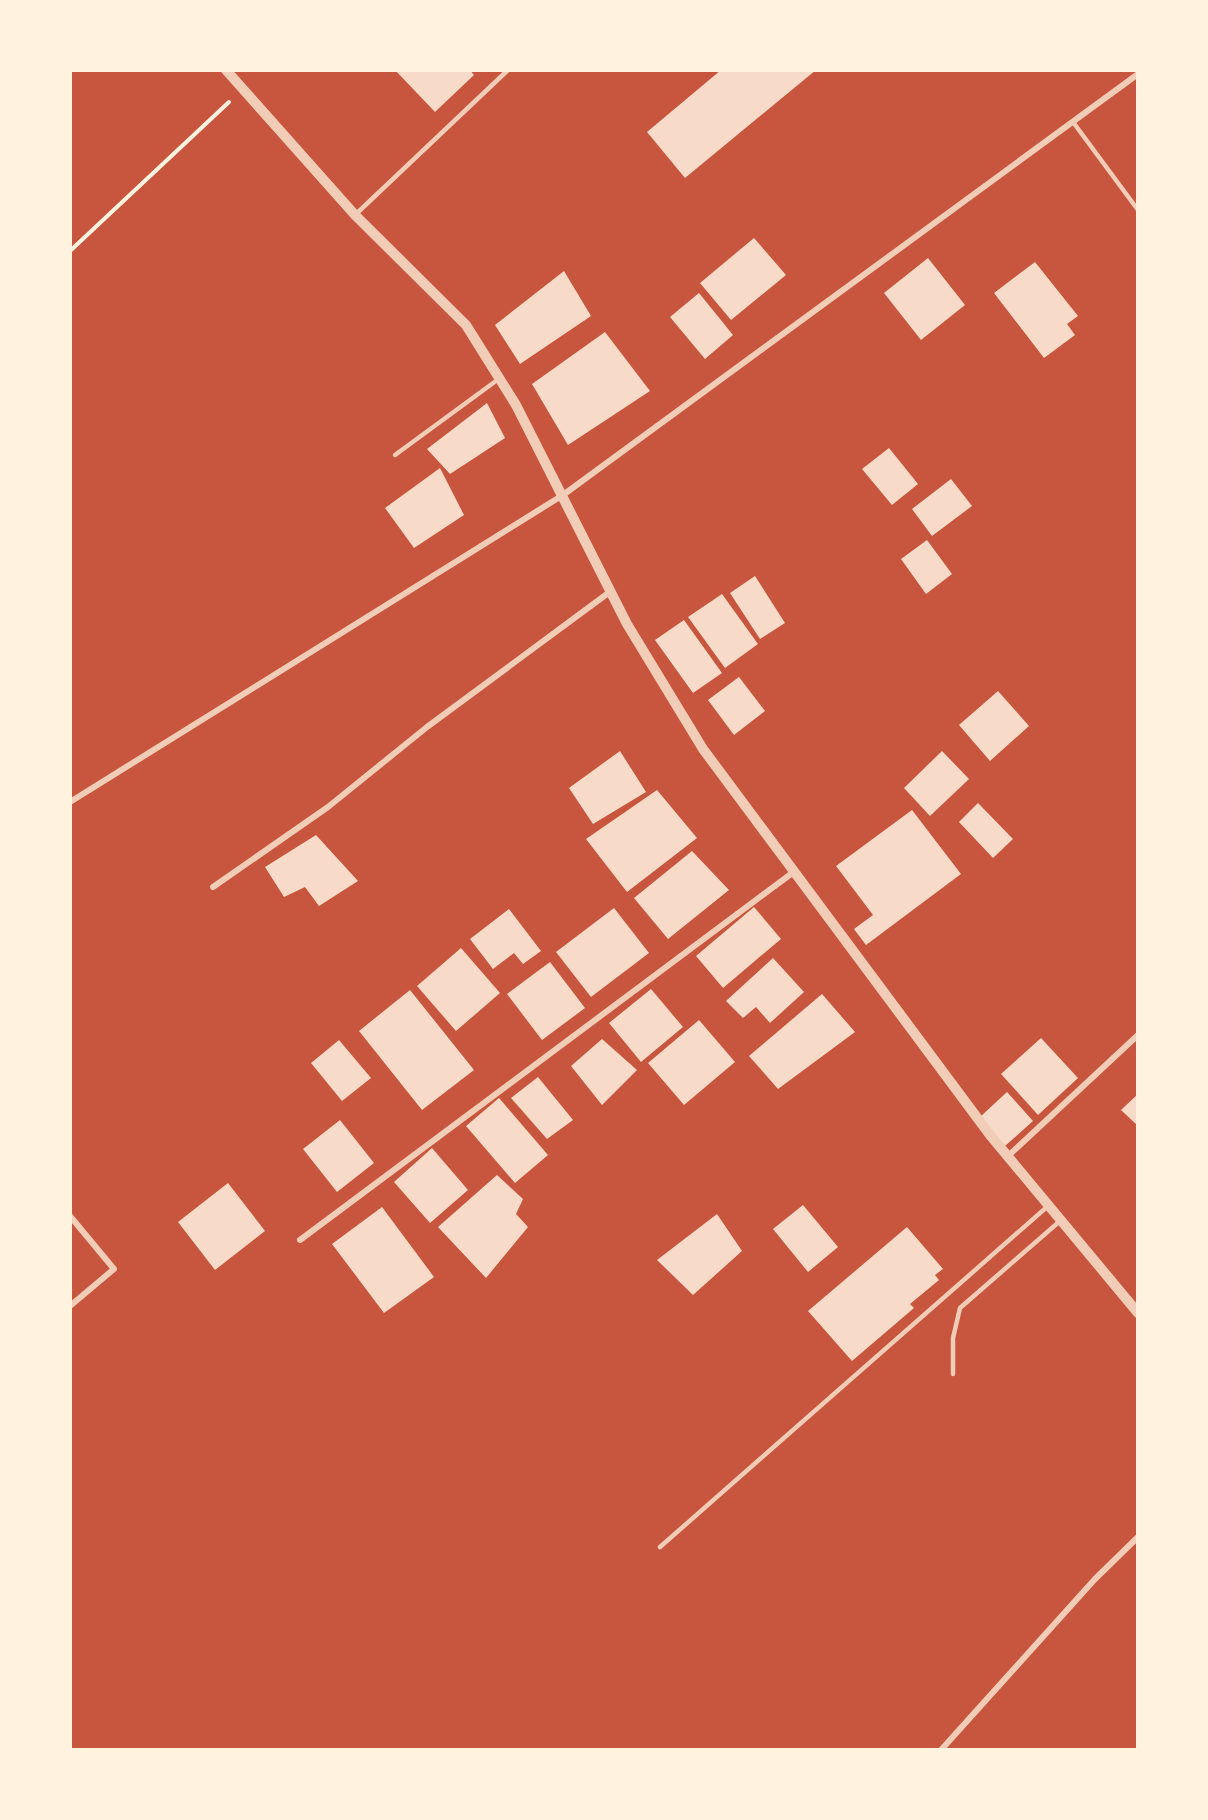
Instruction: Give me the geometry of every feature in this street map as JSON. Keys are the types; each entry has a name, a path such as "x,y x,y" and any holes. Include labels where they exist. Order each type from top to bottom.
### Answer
{"street":[{"path":"226,70 356,215 466,325 516,405 627,624 703,749 1007,1157 1137,1313"},
{"path":"70,802 563,495 1137,73"},
{"path":"213,887 328,807 427,727 611,591"},
{"path":"300,1240 796,871"},
{"path":"1007,1157 1137,1035"},
{"path":"70,1216 114,1269 70,1306"},
{"path":"941,1749 1095,1579 1137,1538"}],"lane":[{"path":"356,215 508,70"},
{"path":"1073,122 1137,210"},
{"path":"395,455 500,378"},
{"path":"660,1547 1048,1206"},
{"path":"953,1374 953,1338 960,1308 1060,1221"}],"path":[{"path":"70,251 242,89"}],"building":[{"path":"395,70 470,70 474,75 435,112"},
{"path":"721,70 816,70 685,178 647,132"},
{"path":"754,238 786,275 731,320 700,283"},
{"path":"928,258 965,305 921,340 884,293"},
{"path":"1035,262 1078,316 1067,324 1075,335 1044,358 994,293"},
{"path":"564,271 591,316 520,364 495,325"},
{"path":"699,293 733,335 705,359 670,317"},
{"path":"605,332 650,391 568,445 532,384"},
{"path":"487,403 505,438 450,474 427,449"},
{"path":"889,448 918,484 892,505 862,469"},
{"path":"440,468 464,515 414,548 385,508"},
{"path":"951,479 972,506 932,536 912,509"},
{"path":"927,540 952,574 926,594 901,559"},
{"path":"755,576 785,623 760,639 730,593"},
{"path":"722,594 758,644 725,668 688,617"},
{"path":"684,620 722,673 693,693 655,640"},
{"path":"739,677 765,711 734,735 708,700"},
{"path":"998,691 1029,726 990,761 959,725"},
{"path":"620,751 646,792 593,824 569,788"},
{"path":"942,751 969,779 930,816 904,788"},
{"path":"657,790 697,838 627,892 586,839"},
{"path":"978,803 1013,839 993,858 959,822"},
{"path":"912,810 961,874 866,945 854,929 873,915 836,866"},
{"path":"316,835 358,881 319,906 305,887 284,897 265,867"},
{"path":"692,851 729,890 668,939 634,898"},
{"path":"754,907 781,939 723,988 696,956"},
{"path":"614,908 649,953 591,997 556,952"},
{"path":"509,909 541,951 523,964 514,953 493,969 470,939"},
{"path":"461,948 500,993 456,1031 417,986"},
{"path":"773,958 804,992 770,1023 756,1007 743,1018 726,1001"},
{"path":"550,962 585,1008 542,1040 507,994"},
{"path":"651,989 683,1027 641,1062 609,1023"},
{"path":"410,990 474,1070 422,1110 359,1031"},
{"path":"822,994 855,1032 778,1089 749,1056"},
{"path":"699,1020 735,1062 684,1105 648,1063"},
{"path":"1041,1038 1078,1078 1038,1115 1001,1074"},
{"path":"602,1039 637,1070 602,1105 571,1066"},
{"path":"339,1040 371,1078 342,1101 311,1063"},
{"path":"538,1077 573,1120 547,1139 511,1098"},
{"path":"1007,1092 1033,1121 1005,1146 980,1117"},
{"path":"1138,1094 1138,1126 1121,1110"},
{"path":"499,1098 548,1155 515,1183 466,1126"},
{"path":"340,1120 374,1163 337,1192 303,1149"},
{"path":"432,1148 468,1190 430,1223 394,1182"},
{"path":"497,1175 523,1199 516,1214 528,1227 486,1278 438,1227"},
{"path":"228,1183 265,1231 215,1270 178,1222"},
{"path":"803,1205 838,1247 808,1272 773,1229"},
{"path":"382,1207 434,1277 384,1313 332,1244"},
{"path":"717,1214 742,1251 693,1295 657,1260"},
{"path":"907,1227 943,1269 935,1275 939,1280 910,1304 914,1308 852,1361 808,1311"}]}
